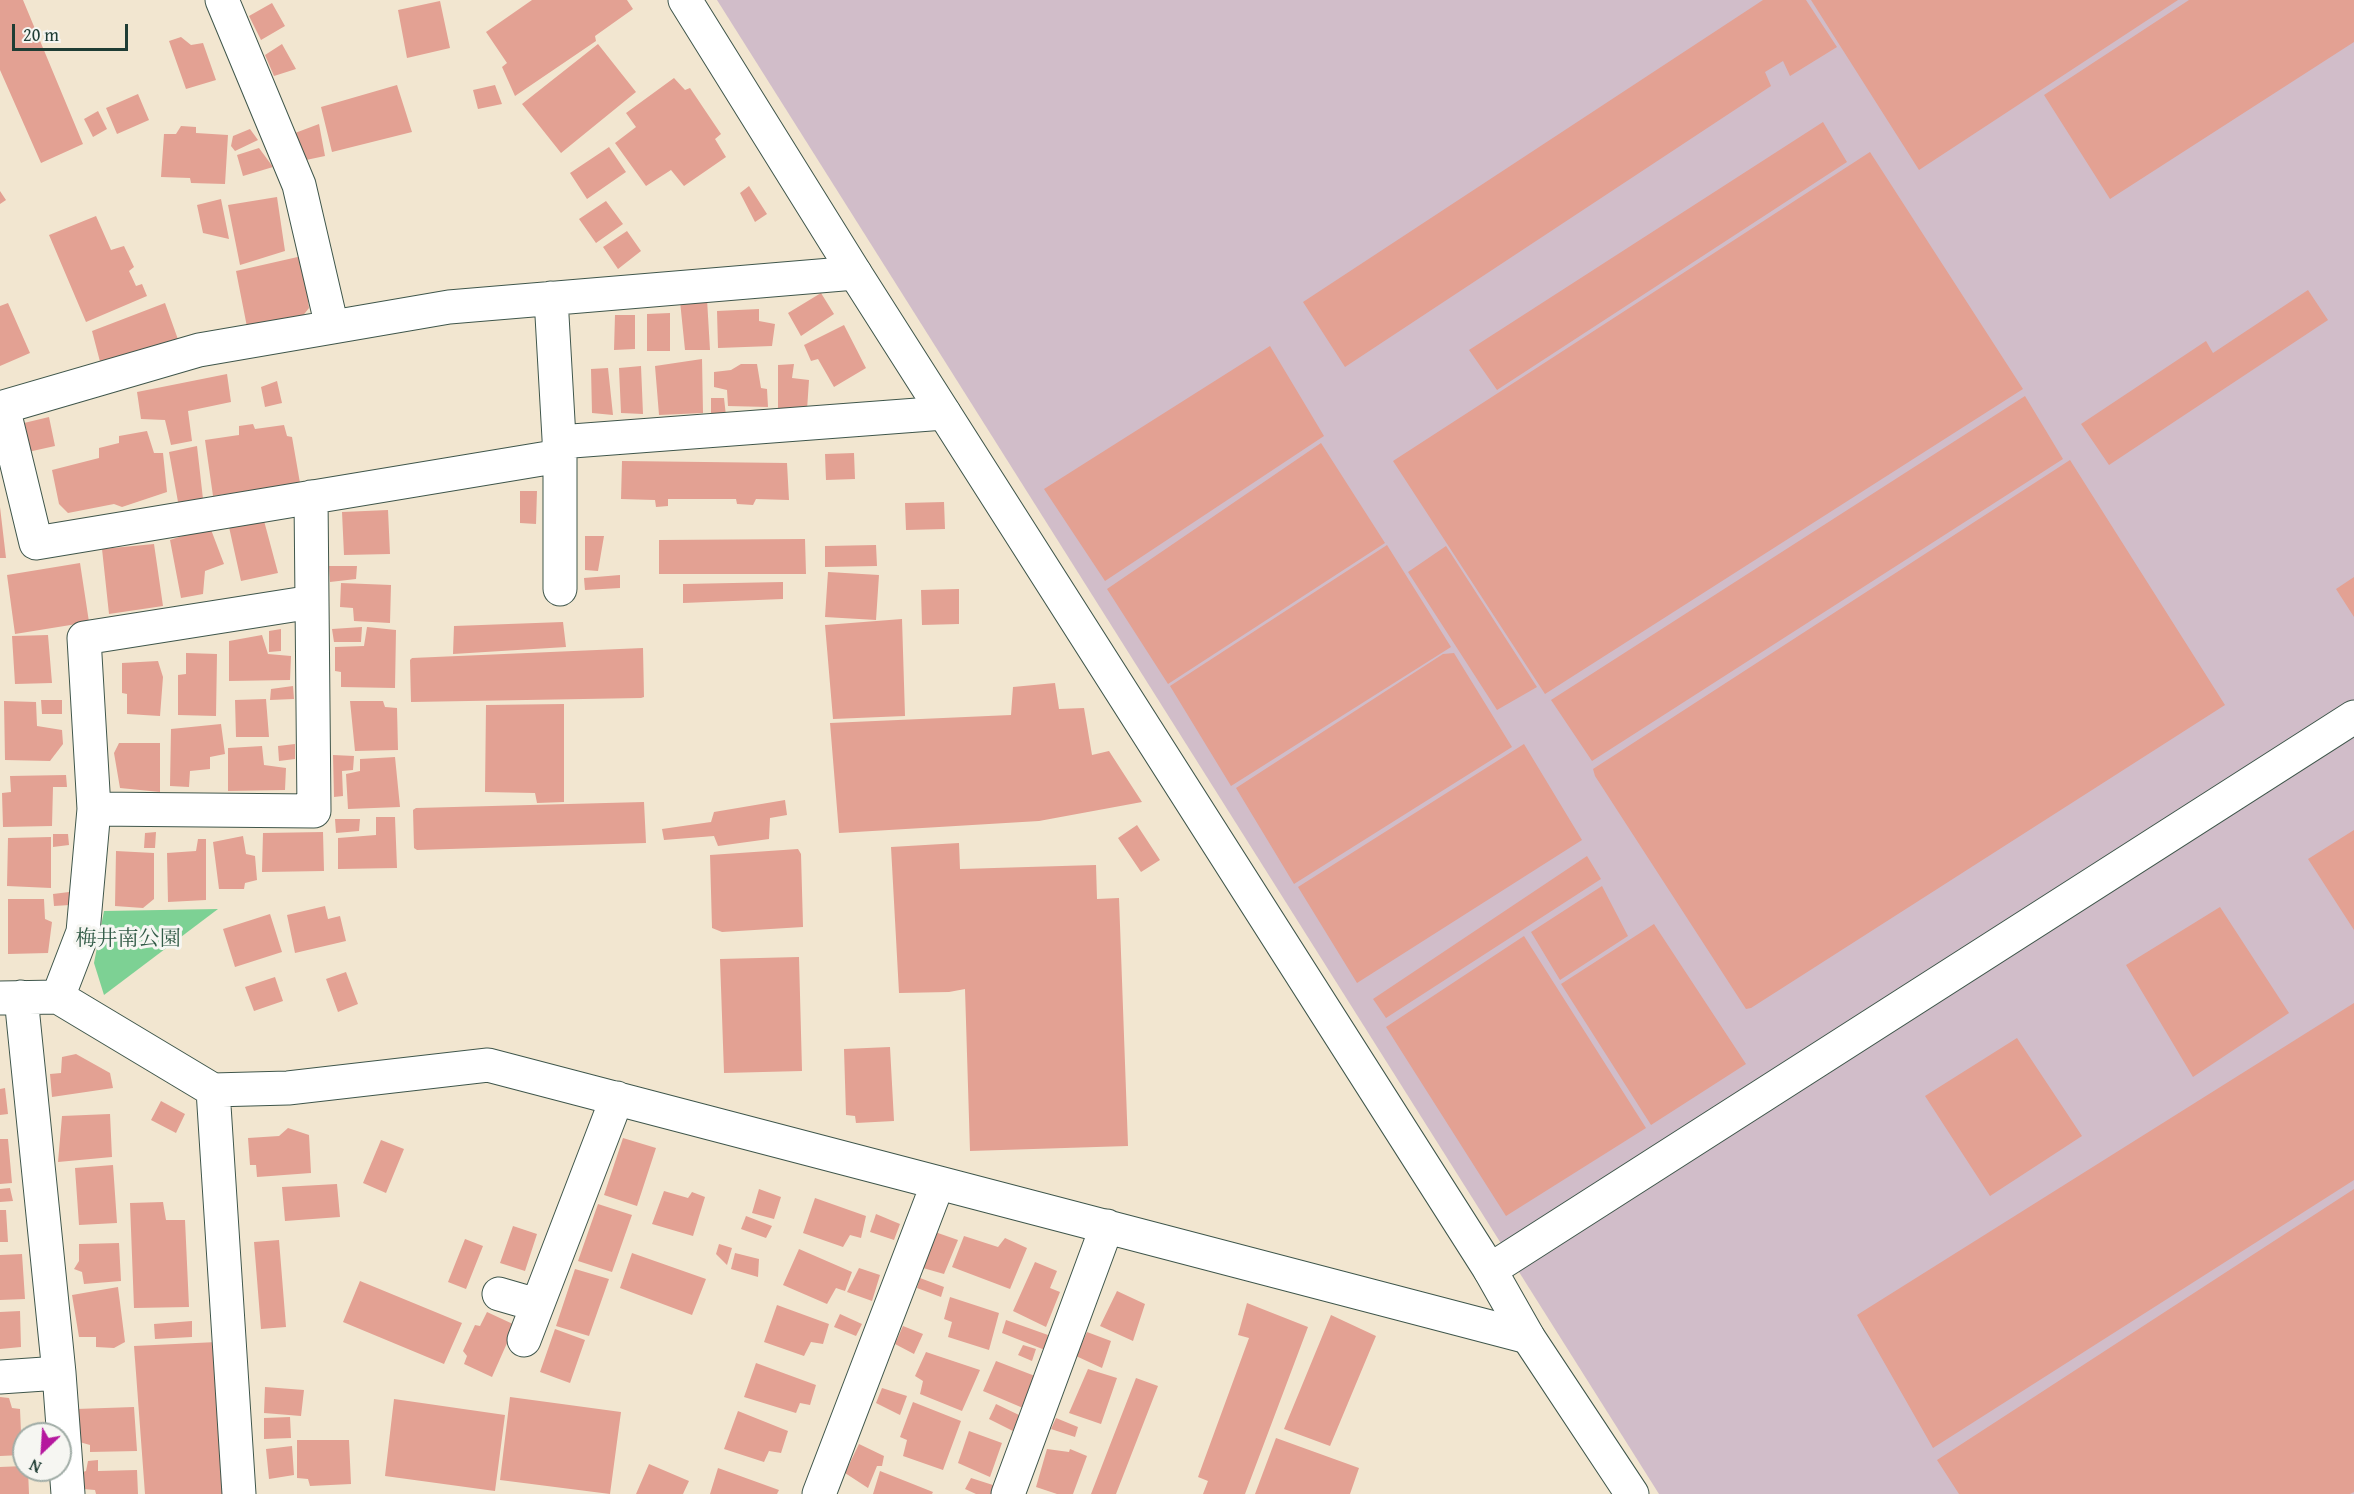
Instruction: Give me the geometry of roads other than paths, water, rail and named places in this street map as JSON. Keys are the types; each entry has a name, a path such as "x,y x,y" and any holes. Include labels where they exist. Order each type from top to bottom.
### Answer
{"street":[{"path":"222,0 299,185 332,327"},
{"path":"686,0 855,273 1490,1270 1528,1337 1632,1494"},
{"path":"855,273 449,307 199,350 1,407 36,543 311,497 560,449 944,413"},
{"path":"551,298 560,449 560,590"},
{"path":"94,809 314,811 311,497"},
{"path":"58,997 83,932 94,809 84,639 312,603"},
{"path":"1490,1270 2354,717"},
{"path":"68,1494 59,1373 11,998 58,997 213,1090 288,1088 488,1065 1528,1337"},
{"path":"213,1090 239,1494"},
{"path":"524,1340 617,1098"},
{"path":"819,1494 938,1182"},
{"path":"1008,1494 1107,1226"},
{"path":"499,1294 537,1305"},
{"path":"0,1377 59,1373"}],"park label":[{"name":"梅井南公園","path":"128,940"}]}
